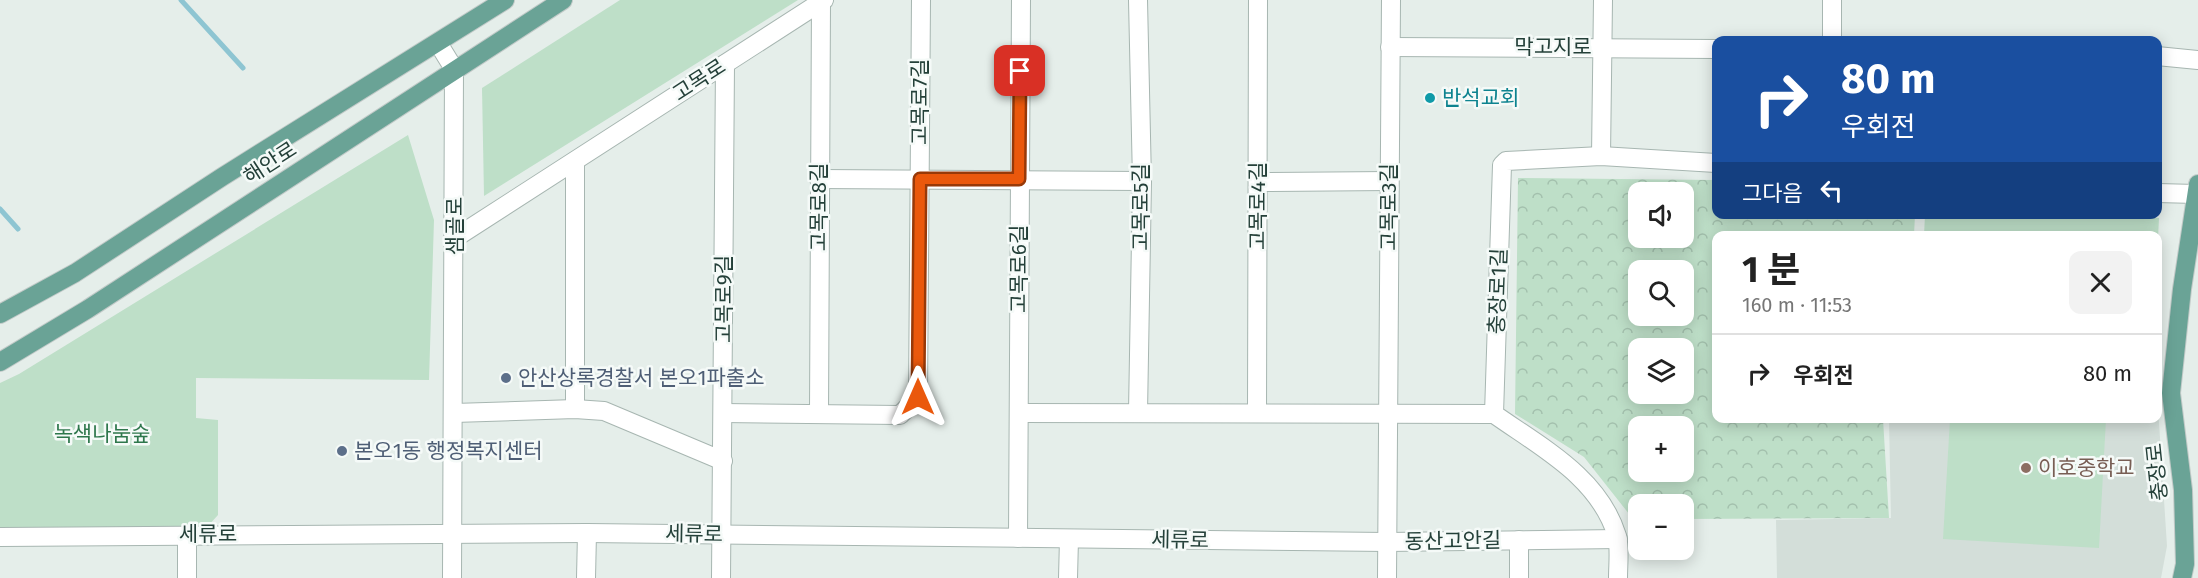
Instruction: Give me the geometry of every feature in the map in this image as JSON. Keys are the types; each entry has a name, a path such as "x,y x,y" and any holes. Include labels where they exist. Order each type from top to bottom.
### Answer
{"main road":[{"name":"해안로","path":"0,314 75,273 222,177 505,0"},
{"name":"해안로","path":"0,362 88,309 563,0"},
{"name":"충장로","path":"2182,578 2185,564 2183,490 2171,393 2182,289 2197,189"}],"street":[{"name":"고목로7길","path":"723,413 900,415 918,397 921,0"},
{"name":"고목로5길","path":"1138,0 1142,181 1138,413"},
{"name":"고목로4길","path":"1257,413 1258,0"},
{"name":"고목로3길","path":"1387,578 1391,0"},
{"path":"1601,156 1603,0"},
{"path":"1832,0 1832,36"},
{"name":"고목로","path":"455,238 822,1"},
{"name":"고목로8길","path":"819,413 822,1"},
{"name":"고목로6길","path":"1018,538 1019,179 1026,2"},
{"path":"438,43 454,69"},
{"name":"막고지로","path":"1390,47 1712,49"},
{"path":"2162,56 2198,60"},
{"name":"고목로9길","path":"721,578 725,64"},
{"name":"샘골로","path":"452,578 454,69"},
{"name":"충장로1길","path":"1494,414 1502,165 1506,161 1601,156 1712,163"},
{"path":"575,161 575,409"},
{"path":"819,179 1142,181"},
{"path":"1259,182 1389,181"},
{"path":"2162,192 2197,189"},
{"path":"454,413 575,409 604,411 723,461"},
{"path":"1020,413 1494,414 1571,467 1604,504 1618,538 1618,578"},
{"path":"586,578 587,532"},
{"name":"세류로","path":"0,537 587,532 1388,542"},
{"path":"187,534 187,578"},
{"name":"동산고안길","path":"1388,542 1618,538"},
{"path":"1068,578 1069,539"},
{"name":"동산고안길","path":"1519,540 1519,578"}],"shaded area":[{"name":"이호중학교","path":"1889,423 2159,423 2167,546 2161,578 1777,578 1776,520 1891,518"}],"green space":[{"path":"620,0 798,0 484,196 482,88"},
{"name":"녹색나눔숲","path":"408,135 434,220 429,380 196,378 196,418 218,420 218,515 207,527 0,529 0,383 19,374"},
{"path":"1518,178 1712,180 1712,219 1915,219 1914,231 1712,231 1712,423 1883,423 1889,518 1694,519 1694,494 1628,494 1628,513 1584,457 1515,414"},
{"path":"1925,219 2159,219 2158,231 1924,231"},
{"path":"1950,423 2106,423 2099,548 1943,539"}],"waterway":[{"path":"181,0 243,68"},
{"path":"0,209 18,229"}],"place":[{"name":"반석교회","path":"1430,98"},
{"name":"안산상록경찰서 본오1파출소","path":"506,378"},
{"name":"본오1동 행정복지센터","path":"342,451"},
{"name":"이호중학교","path":"2026,468"}],"route":[{"path":"918,397 920,179 1019,179 1020,71"}]}
